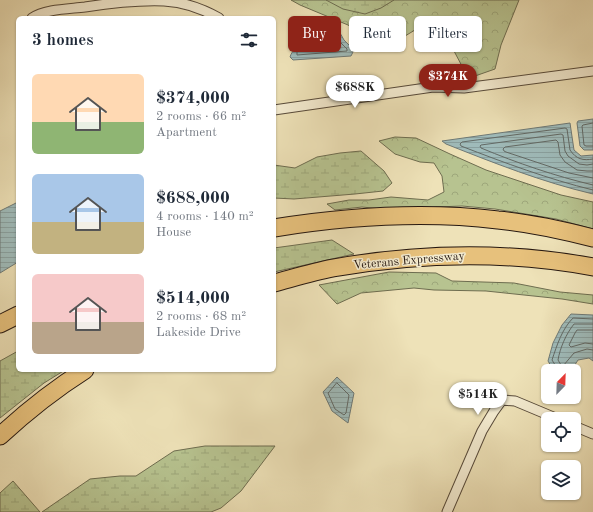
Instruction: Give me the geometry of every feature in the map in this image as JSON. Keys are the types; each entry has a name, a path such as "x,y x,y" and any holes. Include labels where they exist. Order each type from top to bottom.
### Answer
{"highway":[{"path":"276,228 333,219 363,217 402,215 452,216 521,223 593,238"},
{"name":"Veterans Expressway","path":"276,283 331,269 435,256 512,257 593,267"},
{"path":"0,324 16,316"},
{"path":"0,436 28,412 82,372"}],"street":[{"path":"36,16 45,12 66,9 136,1 164,0 208,12 215,16"},
{"path":"276,108 433,87 464,88 593,71"},
{"path":"446,512 482,431 502,400 515,401 541,412"},
{"path":"581,429 593,434"}],"green space":[{"path":"291,0 519,0 501,45 495,69 475,76 463,68 455,52 482,52 482,16 414,16 414,31 406,35 406,16 349,16 349,26 341,22 341,16 326,16"},
{"path":"326,0 394,0 381,8 365,14 343,9"},
{"path":"395,137 416,138 486,170 561,195 593,202 593,229 556,219 495,209 462,206 402,211 362,207 335,210 327,204 349,200 369,200 391,197 428,200 444,192 442,176 434,163 420,162 395,154 379,141"},
{"path":"361,151 384,171 392,183 383,191 294,199 276,198 276,165 295,168 317,157"},
{"path":"332,240 354,254 276,272 276,248"},
{"path":"389,272 436,273 452,281 514,283 560,292 593,295 593,304 562,299 486,291 414,288 361,293 337,304 319,285"},
{"path":"16,352 16,372 62,372 44,383 0,418 0,361"},
{"path":"205,446 275,446 241,491 221,508 211,512 42,512 90,479 136,476 174,451"},
{"path":"13,481 40,512 0,512 0,493"}],"water":[{"path":"341,35 349,45 349,52 353,52 351,56 293,60 290,57 293,52 341,52"},
{"path":"593,119 593,150 584,150 580,146 577,123 578,121"},
{"path":"570,123 574,150 581,156 593,155 593,194 518,172 446,144 442,141"},
{"path":"16,203 16,263 0,273 0,211"},
{"path":"571,314 593,315 593,361 589,358 578,360 575,364 550,364 548,361 553,343 562,325"},
{"path":"337,377 354,393 348,423 332,411 323,392"}]}
